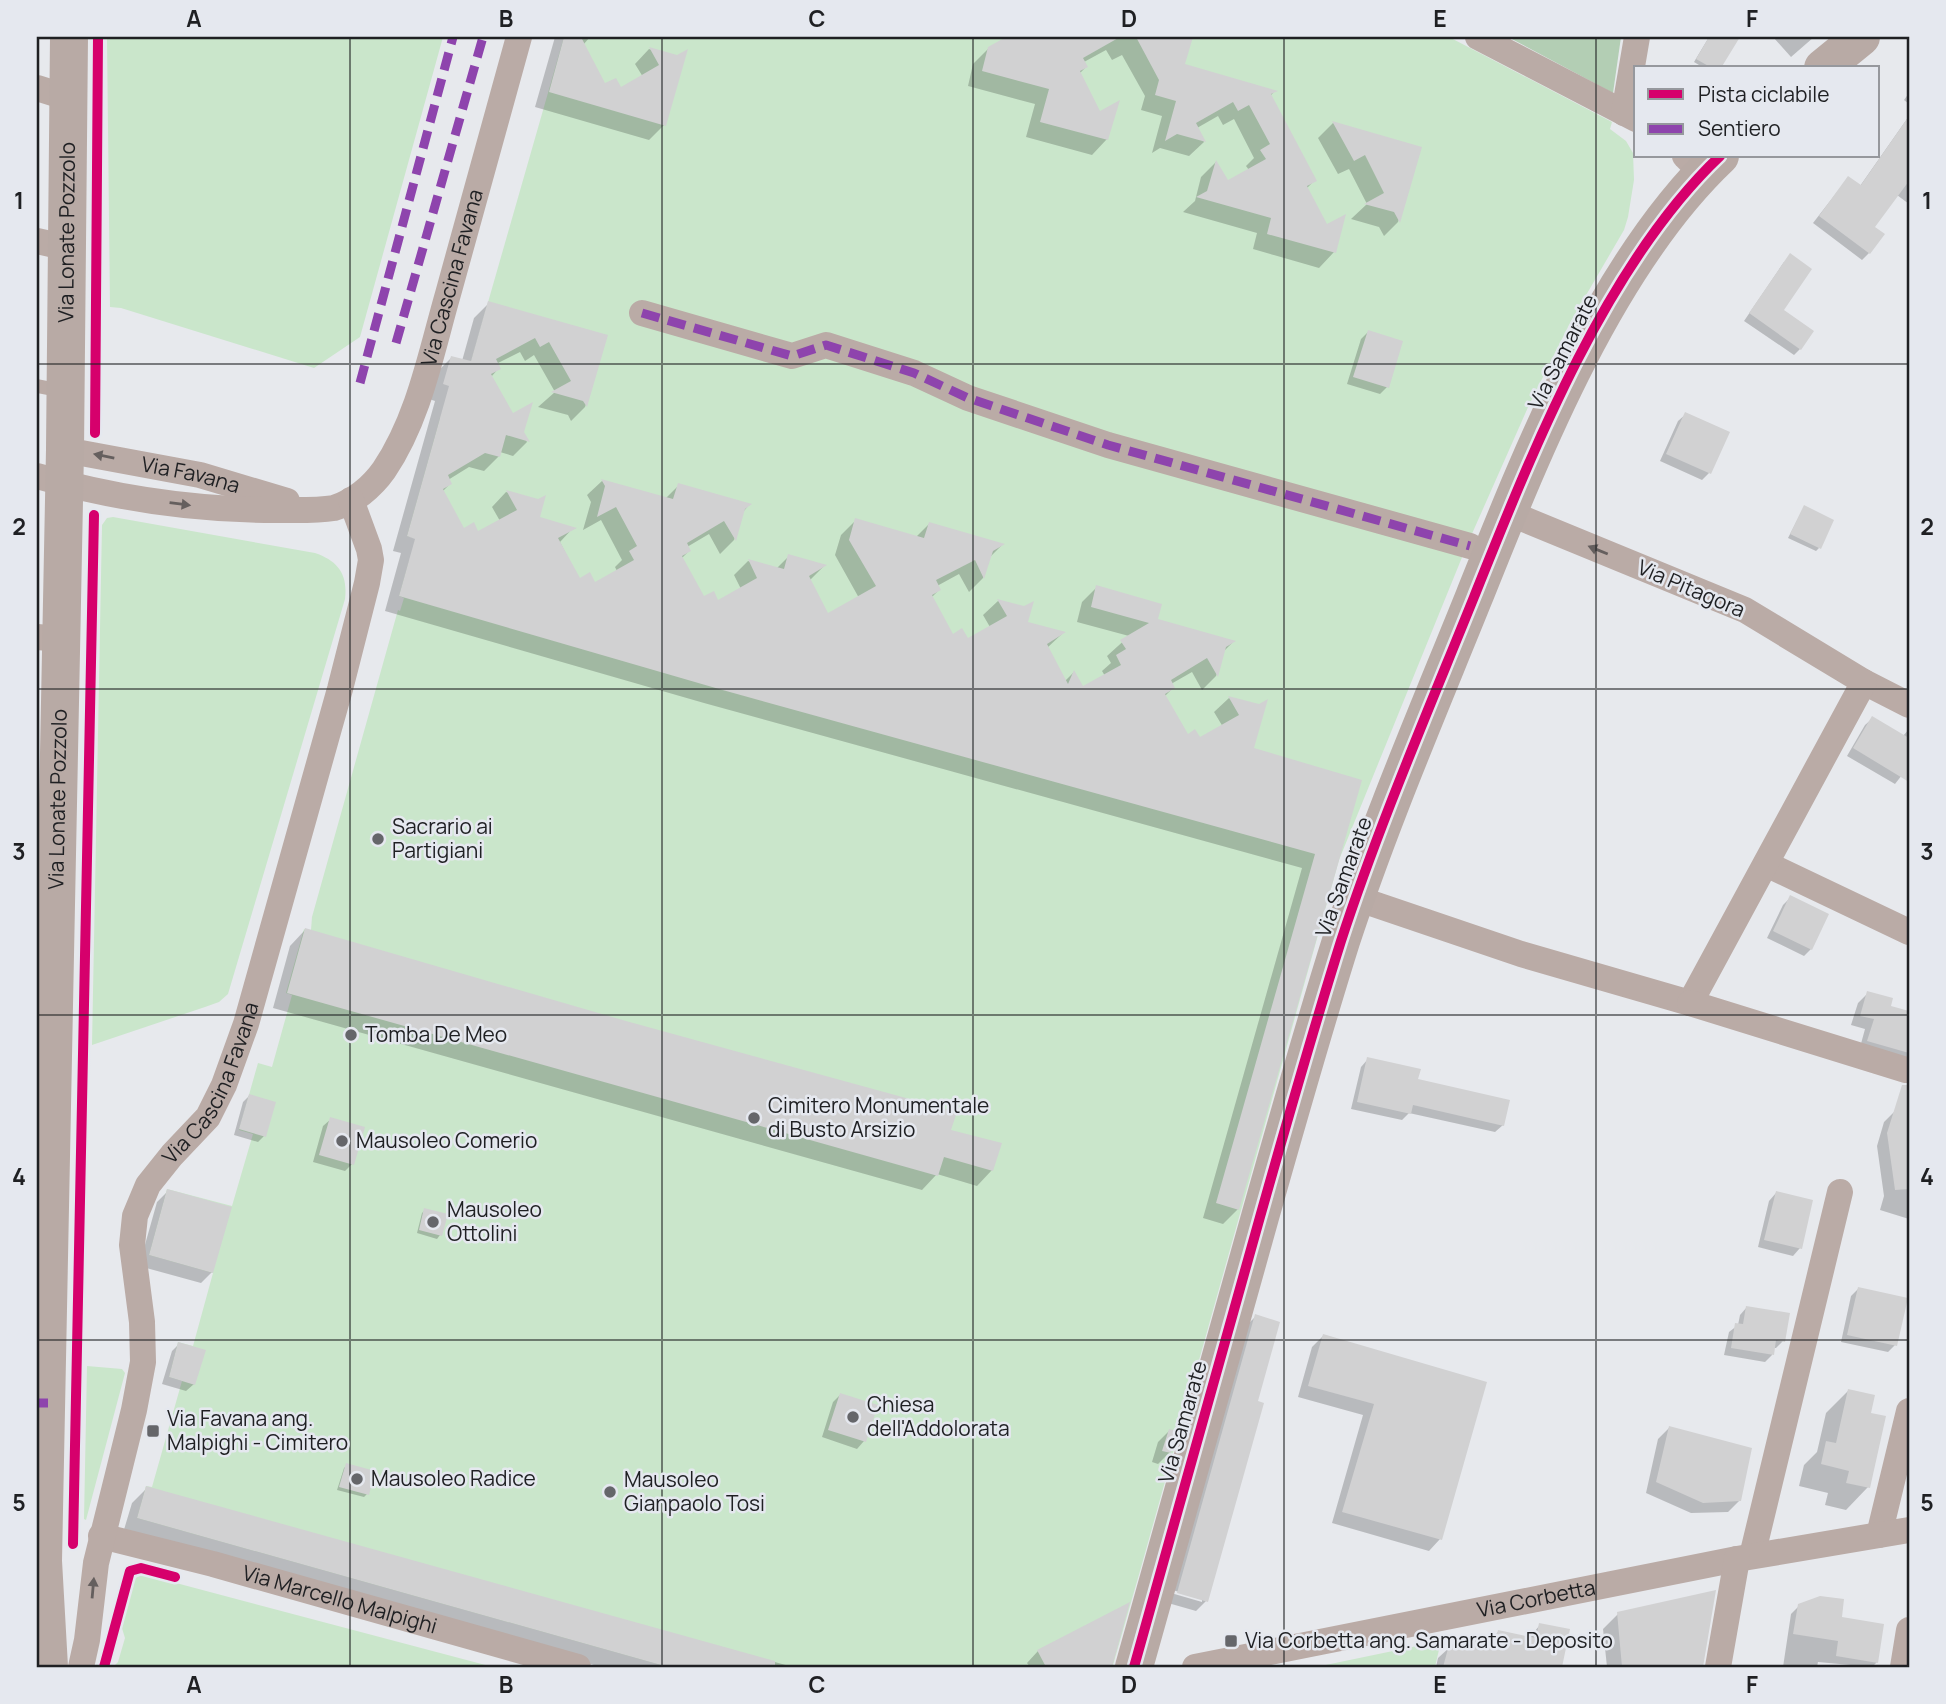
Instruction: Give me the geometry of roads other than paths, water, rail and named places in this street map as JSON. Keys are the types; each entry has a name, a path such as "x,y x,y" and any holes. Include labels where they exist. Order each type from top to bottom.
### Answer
{"street":[{"name":"Via Lonate Pozzolo","path":"49,1667 40,1579 49,638 55,470 51,389 53,93 69,37"},
{"name":"Via Cascina Favana","path":"319,509 343,505 360,495 384,470 397,449 414,410 519,37"},
{"path":"1478,37 1630,116 1634,71"},
{"path":"1634,66 1637,37"},
{"path":"1825,66 1861,37"},
{"name":"Via Samarate","path":"1134,1667 1308,1048 1356,898 1544,431 1624,279 1703,162"},
{"path":"642,313 792,356 826,345 915,373 968,398 1108,445 1470,546"},
{"name":"Via Favana","path":"55,470 200,475 319,509"},
{"name":"Via Favana","path":"55,470 95,491 173,504 225,508 319,509"},
{"name":"Via Cascina Favana","path":"81,1667 101,1536 134,1410 143,1362 142,1322 132,1245 135,1216 148,1185 172,1155 199,1128 215,1103 246,1024 367,583 371,560 369,548 351,500"},
{"name":"Via Pitagora","path":"1509,513 1745,610 1909,705"},
{"path":"1690,1003 1864,681"},
{"path":"1766,864 1909,932"},
{"path":"1356,898 1521,954 1906,1070"},
{"path":"1718,1667 1840,1192"},
{"path":"1879,1535 1909,1411"},
{"name":"Via Corbetta","path":"1195,1667 1745,1557 1909,1530"},
{"name":"Via Marcello Malpighi","path":"101,1536 213,1564 578,1667"},
{"path":"1903,1667 1909,1630"}],"place":[{"name":"Sacrario ai Partigiani","path":"378,839"},
{"name":"Tomba De Meo","path":"351,1035"},
{"name":"Cimitero Monumentale di Busto Arsizio","path":"754,1118"},
{"name":"Mausoleo Comerio","path":"342,1141"},
{"name":"Mausoleo Ottolini","path":"433,1222"},
{"name":"Chiesa dell'Addolorata","path":"853,1417"},
{"name":"Via Favana ang. Malpighi - Cimitero","path":"153,1431"},
{"name":"Mausoleo Radice","path":"357,1479"},
{"name":"Mausoleo Gianpaolo Tosi","path":"610,1492"},
{"name":"Via Corbetta ang. Samarate - Deposito","path":"1231,1641"}]}
